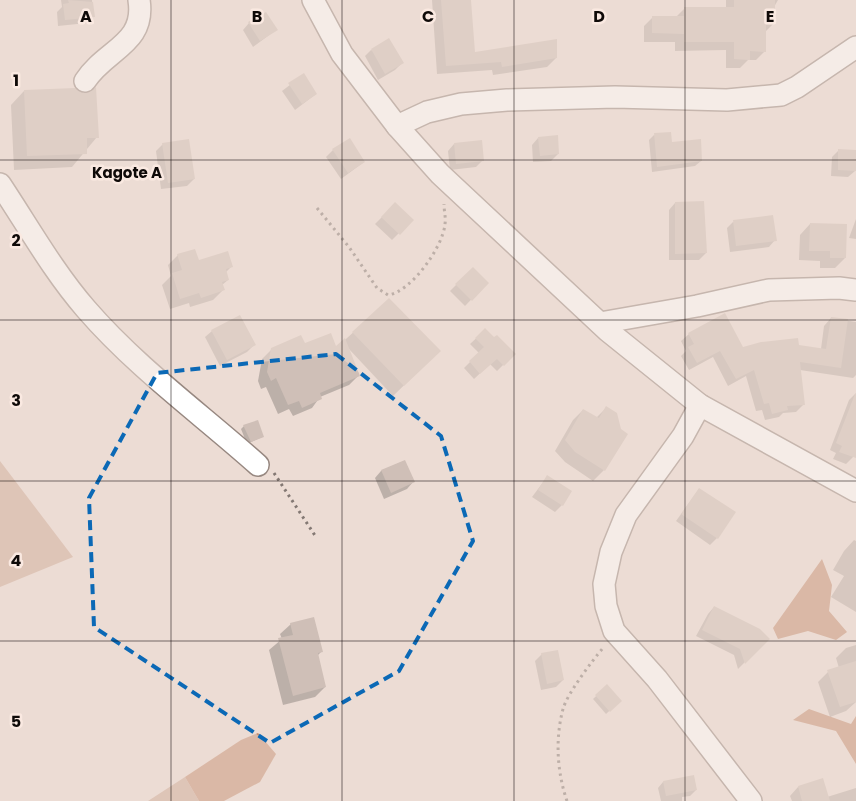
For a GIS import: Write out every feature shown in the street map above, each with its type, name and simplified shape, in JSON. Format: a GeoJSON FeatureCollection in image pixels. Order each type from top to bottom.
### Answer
{"type":"FeatureCollection","features":[{"type":"Feature","properties":{"kind":"street"},"geometry":{"type":"LineString","coordinates":[[85,80],[90,72],[128,40],[138,27],[141,14],[139,0]]}},
{"type":"Feature","properties":{"kind":"street"},"geometry":{"type":"LineString","coordinates":[[313,0],[342,54],[398,126],[440,174],[600,323],[700,405],[856,491]]}},
{"type":"Feature","properties":{"kind":"street"},"geometry":{"type":"LineString","coordinates":[[398,126],[435,110],[461,104],[507,100],[615,97],[727,100],[781,95],[797,87],[856,47]]}},
{"type":"Feature","properties":{"kind":"street"},"geometry":{"type":"LineString","coordinates":[[0,184],[86,310],[120,345],[258,465]]}},
{"type":"Feature","properties":{"kind":"street"},"geometry":{"type":"LineString","coordinates":[[600,323],[698,306],[769,290],[801,288],[856,290]]}},
{"type":"Feature","properties":{"kind":"street"},"geometry":{"type":"LineString","coordinates":[[700,405],[683,436],[626,515],[611,552],[604,584],[606,606],[614,631],[657,679],[751,801]]}},
{"type":"Feature","properties":{"kind":"path"},"geometry":{"type":"LineString","coordinates":[[317,208],[349,247],[377,288],[388,296],[397,294],[415,278],[438,248],[445,225],[440,174]]}},
{"type":"Feature","properties":{"kind":"path"},"geometry":{"type":"LineString","coordinates":[[258,465],[274,473],[316,537]]}},
{"type":"Feature","properties":{"kind":"path"},"geometry":{"type":"LineString","coordinates":[[567,801],[557,749],[563,708],[592,660],[606,645],[614,631]]}},
{"type":"Feature","properties":{"kind":"highlighted area"},"geometry":{"type":"Polygon","coordinates":[[[336,354],[441,436],[473,541],[399,671],[270,743],[94,627],[89,498],[157,373],[336,354]]]}},
{"type":"Feature","properties":{"kind":"shaded area"},"geometry":{"type":"Polygon","coordinates":[[[0,461],[73,557],[0,587],[0,461]]]}},
{"type":"Feature","properties":{"kind":"shaded area"},"geometry":{"type":"Polygon","coordinates":[[[822,559],[832,585],[829,611],[847,632],[836,640],[808,631],[778,639],[773,628],[822,559]]]}},
{"type":"Feature","properties":{"kind":"shaded area"},"geometry":{"type":"Polygon","coordinates":[[[809,709],[851,724],[856,716],[856,764],[836,731],[793,720],[809,709]]]}},
{"type":"Feature","properties":{"kind":"shaded area"},"geometry":{"type":"Polygon","coordinates":[[[258,733],[276,754],[260,782],[224,801],[199,801],[185,777],[241,740],[258,733]]]}},
{"type":"Feature","properties":{"kind":"shaded area"},"geometry":{"type":"Polygon","coordinates":[[[185,777],[199,801],[148,801],[185,777]]]}},
{"type":"Feature","properties":{"kind":"building"},"geometry":{"type":"Polygon","coordinates":[[[68,0],[93,2],[95,17],[65,20],[63,4],[69,3],[68,0]]]}},
{"type":"Feature","properties":{"kind":"building"},"geometry":{"type":"Polygon","coordinates":[[[441,0],[471,0],[475,52],[557,39],[557,58],[502,67],[501,62],[446,66],[441,0]]]}},
{"type":"Feature","properties":{"kind":"building"},"geometry":{"type":"Polygon","coordinates":[[[734,0],[775,0],[775,24],[766,24],[766,52],[750,51],[750,60],[734,59],[734,42],[684,42],[684,34],[652,33],[652,16],[684,16],[684,7],[734,7],[734,0]]]}},
{"type":"Feature","properties":{"kind":"building"},"geometry":{"type":"Polygon","coordinates":[[[266,12],[278,30],[260,41],[248,22],[266,12]]]}},
{"type":"Feature","properties":{"kind":"building"},"geometry":{"type":"Polygon","coordinates":[[[389,38],[404,63],[385,74],[371,49],[389,38]]]}},
{"type":"Feature","properties":{"kind":"building"},"geometry":{"type":"Polygon","coordinates":[[[304,73],[317,94],[302,104],[288,83],[304,73]]]}},
{"type":"Feature","properties":{"kind":"building"},"geometry":{"type":"Polygon","coordinates":[[[96,87],[99,138],[87,138],[87,154],[27,156],[24,90],[75,88],[84,93],[90,92],[96,87]]]}},
{"type":"Feature","properties":{"kind":"building"},"geometry":{"type":"Polygon","coordinates":[[[671,132],[672,142],[701,139],[702,161],[657,167],[654,133],[671,132]]]}},
{"type":"Feature","properties":{"kind":"building"},"geometry":{"type":"Polygon","coordinates":[[[558,135],[559,154],[540,156],[538,137],[558,135]]]}},
{"type":"Feature","properties":{"kind":"building"},"geometry":{"type":"Polygon","coordinates":[[[350,138],[365,162],[348,173],[332,149],[350,138]]]}},
{"type":"Feature","properties":{"kind":"building"},"geometry":{"type":"Polygon","coordinates":[[[189,139],[195,179],[168,183],[162,143],[189,139]]]}},
{"type":"Feature","properties":{"kind":"building"},"geometry":{"type":"Polygon","coordinates":[[[482,140],[484,161],[456,164],[454,143],[482,140]]]}},
{"type":"Feature","properties":{"kind":"building"},"geometry":{"type":"Polygon","coordinates":[[[838,149],[856,150],[856,171],[838,170],[838,149]]]}},
{"type":"Feature","properties":{"kind":"building"},"geometry":{"type":"Polygon","coordinates":[[[704,201],[707,253],[675,254],[675,202],[704,201]]]}},
{"type":"Feature","properties":{"kind":"building"},"geometry":{"type":"Polygon","coordinates":[[[395,202],[414,220],[400,235],[381,217],[395,202]]]}},
{"type":"Feature","properties":{"kind":"building"},"geometry":{"type":"Polygon","coordinates":[[[773,215],[777,241],[736,246],[733,220],[773,215]]]}},
{"type":"Feature","properties":{"kind":"building"},"geometry":{"type":"Polygon","coordinates":[[[810,223],[847,224],[846,258],[830,258],[830,251],[809,251],[810,223]]]}},
{"type":"Feature","properties":{"kind":"building"},"geometry":{"type":"Polygon","coordinates":[[[195,249],[199,260],[228,251],[233,267],[226,269],[229,280],[222,282],[225,290],[201,298],[199,293],[180,299],[172,273],[182,270],[177,254],[195,249]]]}},
{"type":"Feature","properties":{"kind":"building"},"geometry":{"type":"Polygon","coordinates":[[[473,267],[489,283],[472,301],[455,284],[473,267]]]}},
{"type":"Feature","properties":{"kind":"building"},"geometry":{"type":"Polygon","coordinates":[[[389,298],[441,351],[404,386],[352,332],[389,298]]]}},
{"type":"Feature","properties":{"kind":"building"},"geometry":{"type":"Polygon","coordinates":[[[725,313],[743,347],[761,342],[798,338],[799,345],[826,349],[831,317],[848,319],[841,368],[800,362],[805,405],[787,406],[788,410],[772,414],[769,403],[764,404],[754,370],[736,379],[720,351],[697,363],[688,347],[694,344],[688,333],[725,313]]]}},
{"type":"Feature","properties":{"kind":"building"},"geometry":{"type":"Polygon","coordinates":[[[240,315],[256,345],[227,360],[211,330],[240,315]]]}},
{"type":"Feature","properties":{"kind":"building"},"geometry":{"type":"Polygon","coordinates":[[[485,328],[494,337],[497,335],[516,354],[504,366],[497,359],[480,374],[469,361],[484,347],[475,338],[485,328]]]}},
{"type":"Feature","properties":{"kind":"building"},"geometry":{"type":"Polygon","coordinates":[[[331,333],[336,346],[345,338],[360,376],[320,393],[322,399],[302,408],[299,401],[288,405],[276,378],[271,381],[267,372],[271,348],[301,335],[305,343],[331,333]]]}},
{"type":"Feature","properties":{"kind":"building"},"geometry":{"type":"Polygon","coordinates":[[[855,394],[856,458],[839,452],[842,446],[836,443],[855,394]]]}},
{"type":"Feature","properties":{"kind":"building"},"geometry":{"type":"Polygon","coordinates":[[[606,406],[617,413],[621,429],[628,434],[605,471],[575,452],[565,440],[583,409],[599,418],[606,406]]]}},
{"type":"Feature","properties":{"kind":"building"},"geometry":{"type":"Polygon","coordinates":[[[258,420],[264,437],[251,442],[243,425],[258,420]]]}},
{"type":"Feature","properties":{"kind":"building"},"geometry":{"type":"Polygon","coordinates":[[[405,460],[415,482],[391,493],[381,470],[405,460]]]}},
{"type":"Feature","properties":{"kind":"building"},"geometry":{"type":"Polygon","coordinates":[[[547,475],[572,491],[563,506],[538,490],[547,475]]]}},
{"type":"Feature","properties":{"kind":"building"},"geometry":{"type":"Polygon","coordinates":[[[699,488],[736,512],[718,539],[681,514],[699,488]]]}},
{"type":"Feature","properties":{"kind":"building"},"geometry":{"type":"Polygon","coordinates":[[[714,606],[760,629],[770,639],[745,664],[740,649],[702,630],[714,606]]]}},
{"type":"Feature","properties":{"kind":"building"},"geometry":{"type":"Polygon","coordinates":[[[314,617],[323,652],[318,653],[326,687],[293,696],[278,638],[293,635],[290,623],[314,617]]]}},
{"type":"Feature","properties":{"kind":"building"},"geometry":{"type":"Polygon","coordinates":[[[558,650],[564,680],[547,684],[541,653],[558,650]]]}},
{"type":"Feature","properties":{"kind":"building"},"geometry":{"type":"Polygon","coordinates":[[[856,661],[856,702],[840,707],[827,670],[856,661]]]}},
{"type":"Feature","properties":{"kind":"building"},"geometry":{"type":"Polygon","coordinates":[[[607,684],[622,701],[610,712],[595,695],[607,684]]]}},
{"type":"Feature","properties":{"kind":"building"},"geometry":{"type":"Polygon","coordinates":[[[694,775],[697,790],[666,796],[663,781],[694,775]]]}},
{"type":"Feature","properties":{"kind":"building"},"geometry":{"type":"Polygon","coordinates":[[[823,778],[830,801],[802,801],[798,786],[823,778]]]}},
{"type":"Feature","properties":{"kind":"district","name":"Kagote A"},"geometry":{"type":"Point","coordinates":[127,172]}}]}
